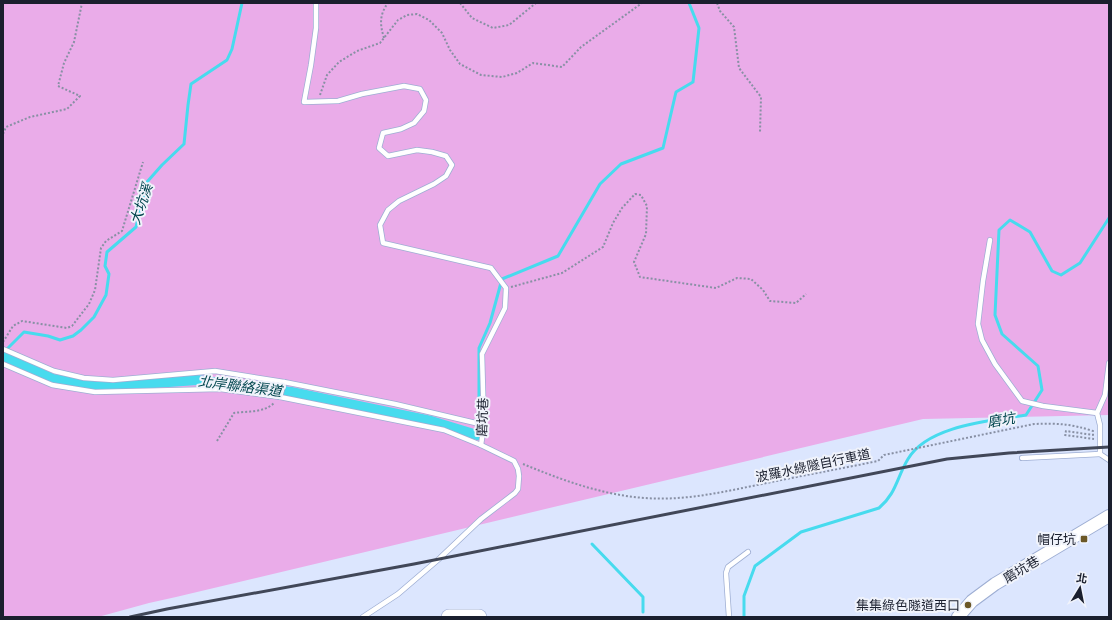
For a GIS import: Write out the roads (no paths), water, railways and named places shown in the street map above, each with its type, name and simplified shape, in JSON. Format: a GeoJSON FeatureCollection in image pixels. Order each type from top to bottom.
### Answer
{"type":"FeatureCollection","features":[{"type":"Feature","properties":{"kind":"main road"},"geometry":{"type":"LineString","coordinates":[[449,617],[479,617]]}},
{"type":"Feature","properties":{"kind":"street","name":"磨坑巷"},"geometry":{"type":"LineString","coordinates":[[958,617],[972,601],[995,584],[1109,516]]}},
{"type":"Feature","properties":{"kind":"lane","name":"磨坑巷"},"geometry":{"type":"LineString","coordinates":[[316,3],[316,28],[304,102],[338,101],[362,94],[404,86],[420,89],[426,100],[424,112],[414,123],[401,129],[383,133],[379,148],[388,156],[417,150],[432,152],[446,156],[452,165],[446,176],[434,184],[399,200],[388,210],[380,225],[383,243],[491,268],[506,288],[505,308],[482,354],[484,425],[481,445],[514,461],[518,469],[518,489],[515,493],[481,519],[440,558],[398,594],[363,617]]}},
{"type":"Feature","properties":{"kind":"lane"},"geometry":{"type":"LineString","coordinates":[[990,240],[978,324],[982,340],[995,364],[1022,401],[1043,406],[1097,413]]}},
{"type":"Feature","properties":{"kind":"lane"},"geometry":{"type":"LineString","coordinates":[[3,349],[54,371],[84,378],[113,380],[216,371],[284,382],[395,404],[484,425]]}},
{"type":"Feature","properties":{"kind":"lane"},"geometry":{"type":"LineString","coordinates":[[1100,454],[1100,424],[1097,413],[1105,395],[1109,363]]}},
{"type":"Feature","properties":{"kind":"lane"},"geometry":{"type":"LineString","coordinates":[[3,364],[52,385],[95,392],[115,393],[220,389],[280,397],[444,430],[481,445]]}},
{"type":"Feature","properties":{"kind":"lane"},"geometry":{"type":"LineString","coordinates":[[280,397],[284,382]]}},
{"type":"Feature","properties":{"kind":"lane"},"geometry":{"type":"LineString","coordinates":[[1022,458],[1100,454],[1109,460]]}},
{"type":"Feature","properties":{"kind":"lane"},"geometry":{"type":"LineString","coordinates":[[729,617],[726,573],[728,567],[748,552]]}},
{"type":"Feature","properties":{"kind":"waterway","name":"大坑溪"},"geometry":{"type":"LineString","coordinates":[[3,353],[24,332],[48,336],[60,340],[73,336],[94,317],[106,295],[109,274],[105,266],[107,252],[136,227],[147,182],[184,144],[191,84],[227,60],[232,49],[242,3]]}},
{"type":"Feature","properties":{"kind":"waterway"},"geometry":{"type":"LineString","coordinates":[[479,407],[479,348],[490,323],[502,279],[558,256],[600,184],[621,164],[663,148],[676,92],[693,82],[699,28],[689,3]]}},
{"type":"Feature","properties":{"kind":"waterway","name":"磨坑"},"geometry":{"type":"LineString","coordinates":[[744,617],[744,596],[755,566],[801,532],[879,508],[885,503],[893,491],[904,466],[917,448],[930,439],[961,426],[1026,415],[1042,390],[1038,366],[1002,334],[995,315],[999,230],[1010,220],[1030,232],[1052,271],[1061,275],[1080,263],[1109,218]]}},
{"type":"Feature","properties":{"kind":"waterway","name":"北岸聯絡渠道"},"geometry":{"type":"LineString","coordinates":[[3,356],[53,379],[98,387],[197,380],[291,392],[431,421],[477,435]]}},
{"type":"Feature","properties":{"kind":"waterway"},"geometry":{"type":"LineString","coordinates":[[592,544],[643,597],[643,612]]}},
{"type":"Feature","properties":{"kind":"railway"},"geometry":{"type":"LineString","coordinates":[[130,617],[414,564],[947,459],[1009,453],[1109,447]]}},
{"type":"Feature","properties":{"kind":"place","name":"帽仔坑"},"geometry":{"type":"Point","coordinates":[1084,539]}},
{"type":"Feature","properties":{"kind":"place","name":"集集綠色隧道西口"},"geometry":{"type":"Point","coordinates":[968,605]}}]}
